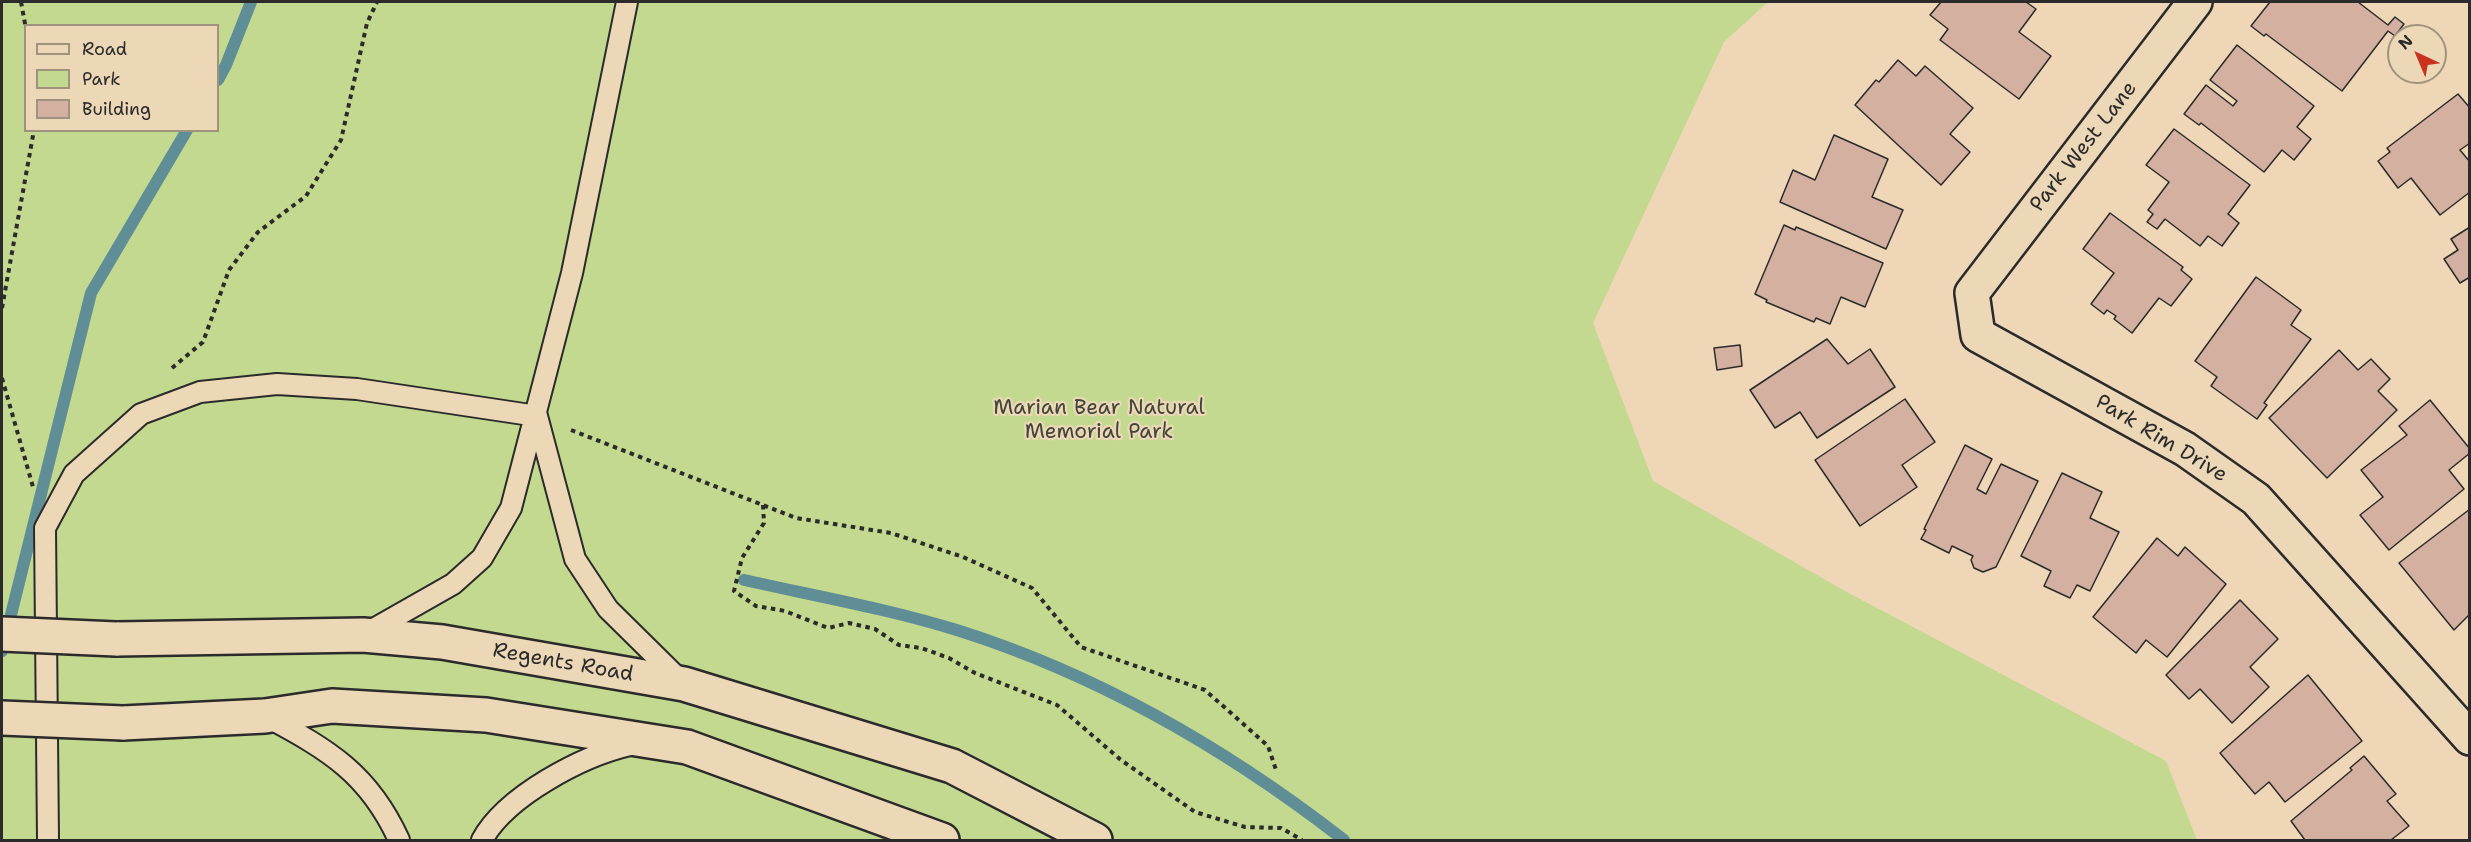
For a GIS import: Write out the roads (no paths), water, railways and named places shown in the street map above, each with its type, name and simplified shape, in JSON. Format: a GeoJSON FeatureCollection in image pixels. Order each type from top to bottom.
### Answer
{"type":"FeatureCollection","features":[{"type":"Feature","properties":{"kind":"main road","name":"Park West Lane"},"geometry":{"type":"LineString","coordinates":[[1972,293],[2195,2]]}},
{"type":"Feature","properties":{"kind":"main road","name":"Park Rim Drive"},"geometry":{"type":"LineString","coordinates":[[1972,293],[1978,335],[2185,449],[2256,499],[2469,738]]}},
{"type":"Feature","properties":{"kind":"main road","name":"Regents Road"},"geometry":{"type":"LineString","coordinates":[[2,634],[116,639],[363,635],[442,642],[684,684],[952,766],[1095,840]]}},
{"type":"Feature","properties":{"kind":"main road"},"geometry":{"type":"LineString","coordinates":[[2,718],[123,723],[264,716],[332,706],[486,715],[687,747],[942,840]]}},
{"type":"Feature","properties":{"kind":"lane"},"geometry":{"type":"LineString","coordinates":[[363,635],[453,584],[482,558],[511,508],[537,416],[572,273],[627,2]]}},
{"type":"Feature","properties":{"kind":"lane"},"geometry":{"type":"LineString","coordinates":[[48,840],[45,528],[74,474],[141,414],[200,392],[277,384],[357,388],[537,416]]}},
{"type":"Feature","properties":{"kind":"lane"},"geometry":{"type":"LineString","coordinates":[[537,416],[575,559],[608,609],[684,684]]}},
{"type":"Feature","properties":{"kind":"lane"},"geometry":{"type":"LineString","coordinates":[[264,716],[311,741],[344,763],[375,796],[399,840]]}},
{"type":"Feature","properties":{"kind":"lane"},"geometry":{"type":"LineString","coordinates":[[482,840],[488,830],[531,790],[604,751],[649,740]]}},
{"type":"Feature","properties":{"kind":"waterway"},"geometry":{"type":"LineString","coordinates":[[219,78],[251,2]]}},
{"type":"Feature","properties":{"kind":"waterway"},"geometry":{"type":"LineString","coordinates":[[2,651],[91,293],[186,132]]}},
{"type":"Feature","properties":{"kind":"waterway"},"geometry":{"type":"LineString","coordinates":[[744,580],[933,623],[1012,649],[1063,670],[1161,718],[1208,746],[1254,775],[1344,840]]}},
{"type":"Feature","properties":{"kind":"park label","name":"Marian Bear Natural Memorial Park"},"geometry":{"type":"Point","coordinates":[1099,421]}}]}
